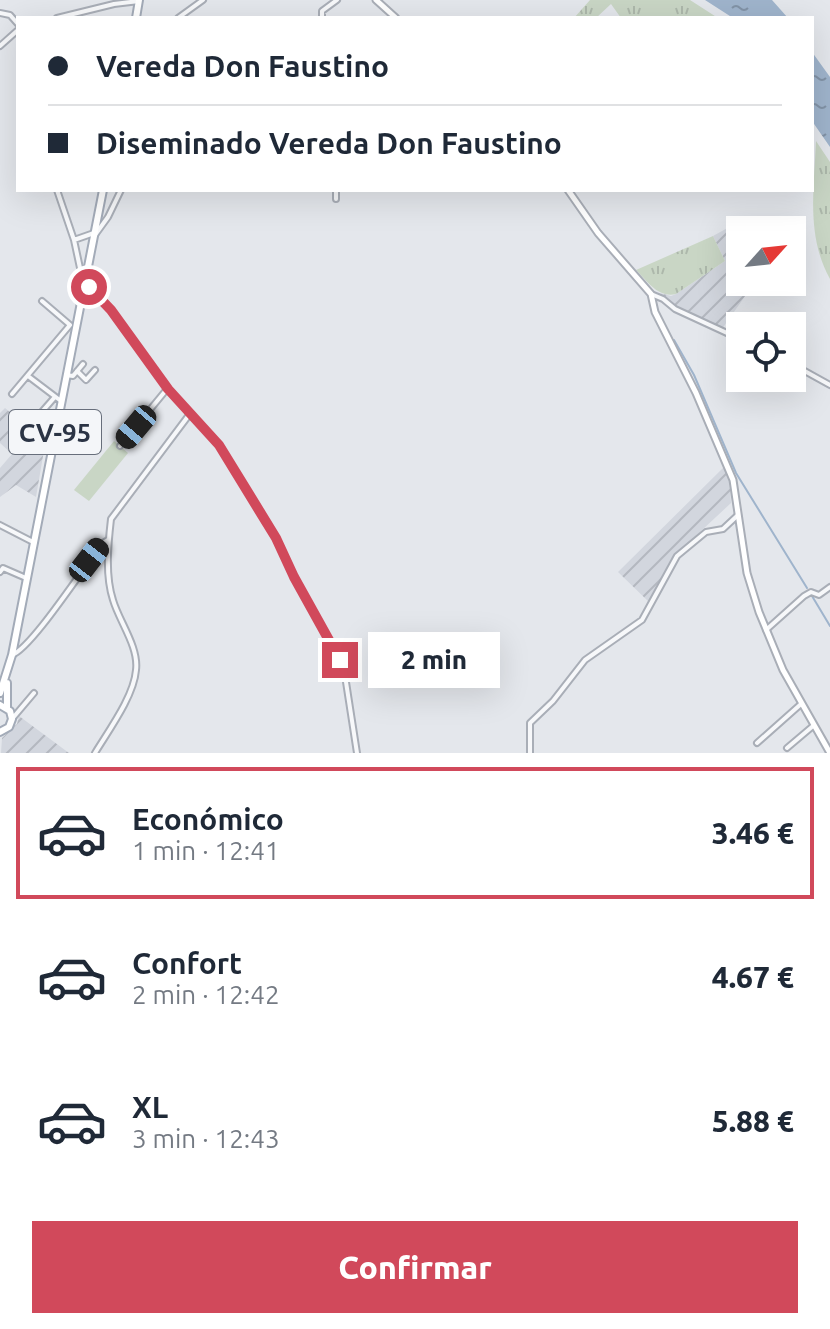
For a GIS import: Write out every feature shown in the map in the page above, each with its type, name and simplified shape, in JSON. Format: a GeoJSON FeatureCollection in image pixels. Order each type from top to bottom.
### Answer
{"type":"FeatureCollection","features":[{"type":"Feature","properties":{"kind":"main road","name":"CV-95"},"geometry":{"type":"LineString","coordinates":[[0,693],[12,655],[57,400],[66,375],[72,327],[103,192]]}},
{"type":"Feature","properties":{"kind":"main road","name":"CV-95"},"geometry":{"type":"LineString","coordinates":[[7,675],[4,706],[12,719]]}},
{"type":"Feature","properties":{"kind":"main road"},"geometry":{"type":"LineString","coordinates":[[1,733],[9,727],[12,719]]}},
{"type":"Feature","properties":{"kind":"street"},"geometry":{"type":"LineString","coordinates":[[65,16],[139,0]]}},
{"type":"Feature","properties":{"kind":"street"},"geometry":{"type":"LineString","coordinates":[[181,16],[203,0]]}},
{"type":"Feature","properties":{"kind":"street"},"geometry":{"type":"LineString","coordinates":[[322,16],[322,11],[337,0]]}},
{"type":"Feature","properties":{"kind":"street"},"geometry":{"type":"LineString","coordinates":[[376,0],[394,16]]}},
{"type":"Feature","properties":{"kind":"street"},"geometry":{"type":"LineString","coordinates":[[0,13],[10,15],[16,24]]}},
{"type":"Feature","properties":{"kind":"street"},"geometry":{"type":"LineString","coordinates":[[0,46],[16,29]]}},
{"type":"Feature","properties":{"kind":"street"},"geometry":{"type":"LineString","coordinates":[[58,192],[84,281],[98,293],[189,415],[219,445],[252,496],[340,660],[357,753]]}},
{"type":"Feature","properties":{"kind":"street"},"geometry":{"type":"LineString","coordinates":[[74,240],[94,235],[108,217],[120,192]]}},
{"type":"Feature","properties":{"kind":"street"},"geometry":{"type":"LineString","coordinates":[[336,192],[336,199]]}},
{"type":"Feature","properties":{"kind":"street"},"geometry":{"type":"LineString","coordinates":[[569,192],[598,233],[651,294],[726,333]]}},
{"type":"Feature","properties":{"kind":"street"},"geometry":{"type":"LineString","coordinates":[[651,294],[655,312],[691,382],[733,480],[747,573],[766,630],[783,670],[830,753]]}},
{"type":"Feature","properties":{"kind":"street"},"geometry":{"type":"LineString","coordinates":[[12,394],[72,327],[42,301]]}},
{"type":"Feature","properties":{"kind":"street"},"geometry":{"type":"LineString","coordinates":[[66,375],[73,376],[83,364]]}},
{"type":"Feature","properties":{"kind":"street"},"geometry":{"type":"LineString","coordinates":[[77,371],[86,380],[95,370]]}},
{"type":"Feature","properties":{"kind":"street"},"geometry":{"type":"LineString","coordinates":[[806,372],[830,385]]}},
{"type":"Feature","properties":{"kind":"street"},"geometry":{"type":"LineString","coordinates":[[28,376],[57,400],[40,414]]}},
{"type":"Feature","properties":{"kind":"street"},"geometry":{"type":"LineString","coordinates":[[120,446],[168,389]]}},
{"type":"Feature","properties":{"kind":"street"},"geometry":{"type":"LineString","coordinates":[[95,753],[133,684],[137,667],[133,647],[111,595],[108,540],[111,519],[189,415]]}},
{"type":"Feature","properties":{"kind":"street"},"geometry":{"type":"LineString","coordinates":[[530,753],[530,723],[553,701],[585,660],[642,620],[677,556],[706,532],[723,529],[738,515]]}},
{"type":"Feature","properties":{"kind":"street"},"geometry":{"type":"LineString","coordinates":[[0,525],[33,542]]}},
{"type":"Feature","properties":{"kind":"street"},"geometry":{"type":"LineString","coordinates":[[12,655],[27,644],[76,577],[108,540]]}},
{"type":"Feature","properties":{"kind":"street"},"geometry":{"type":"LineString","coordinates":[[0,572],[3,568],[26,578]]}},
{"type":"Feature","properties":{"kind":"street"},"geometry":{"type":"LineString","coordinates":[[766,630],[804,596],[811,592],[819,595],[830,587]]}},
{"type":"Feature","properties":{"kind":"street"},"geometry":{"type":"LineString","coordinates":[[12,719],[34,693]]}},
{"type":"Feature","properties":{"kind":"street"},"geometry":{"type":"LineString","coordinates":[[757,743],[801,704]]}},
{"type":"Feature","properties":{"kind":"street"},"geometry":{"type":"LineString","coordinates":[[787,748],[813,726]]}},
{"type":"Feature","properties":{"kind":"shaded area"},"geometry":{"type":"Polygon","coordinates":[[[726,229],[726,296],[745,296],[734,312],[726,312],[726,323],[722,329],[674,305],[660,293],[676,294],[725,261],[713,236],[726,229]]]}},
{"type":"Feature","properties":{"kind":"shaded area"},"geometry":{"type":"Polygon","coordinates":[[[5,408],[30,429],[34,424],[48,427],[36,497],[16,485],[0,497],[0,468],[12,454],[0,443],[0,413],[5,408]]]}},
{"type":"Feature","properties":{"kind":"shaded area"},"geometry":{"type":"Polygon","coordinates":[[[724,467],[729,476],[731,503],[671,559],[650,603],[618,572],[724,467]]]}},
{"type":"Feature","properties":{"kind":"shaded area"},"geometry":{"type":"Polygon","coordinates":[[[19,716],[69,753],[1,753],[2,738],[17,724],[19,716]]]}},
{"type":"Feature","properties":{"kind":"green space"},"geometry":{"type":"Polygon","coordinates":[[[590,0],[690,0],[715,16],[620,16],[611,4],[598,16],[576,16],[590,0]]]}},
{"type":"Feature","properties":{"kind":"green space"},"geometry":{"type":"Polygon","coordinates":[[[816,141],[830,162],[830,279],[822,263],[814,229],[816,141]]]}},
{"type":"Feature","properties":{"kind":"green space"},"geometry":{"type":"Polygon","coordinates":[[[713,236],[725,261],[676,294],[659,291],[636,270],[713,236]]]}},
{"type":"Feature","properties":{"kind":"green space"},"geometry":{"type":"Polygon","coordinates":[[[114,441],[128,453],[89,501],[74,490],[114,441]]]}},
{"type":"Feature","properties":{"kind":"water"},"geometry":{"type":"Polygon","coordinates":[[[705,0],[772,0],[786,16],[730,16],[705,0]]]}},
{"type":"Feature","properties":{"kind":"water"},"geometry":{"type":"Polygon","coordinates":[[[814,55],[830,77],[830,147],[814,124],[814,55]]]}},
{"type":"Feature","properties":{"kind":"waterway"},"geometry":{"type":"LineString","coordinates":[[674,340],[694,375],[736,473],[807,588]]}},
{"type":"Feature","properties":{"kind":"waterway"},"geometry":{"type":"LineString","coordinates":[[812,596],[830,626]]}},
{"type":"Feature","properties":{"kind":"route"},"geometry":{"type":"LineString","coordinates":[[89,287],[98,293],[189,415],[219,445],[276,538],[340,660]]}}]}
